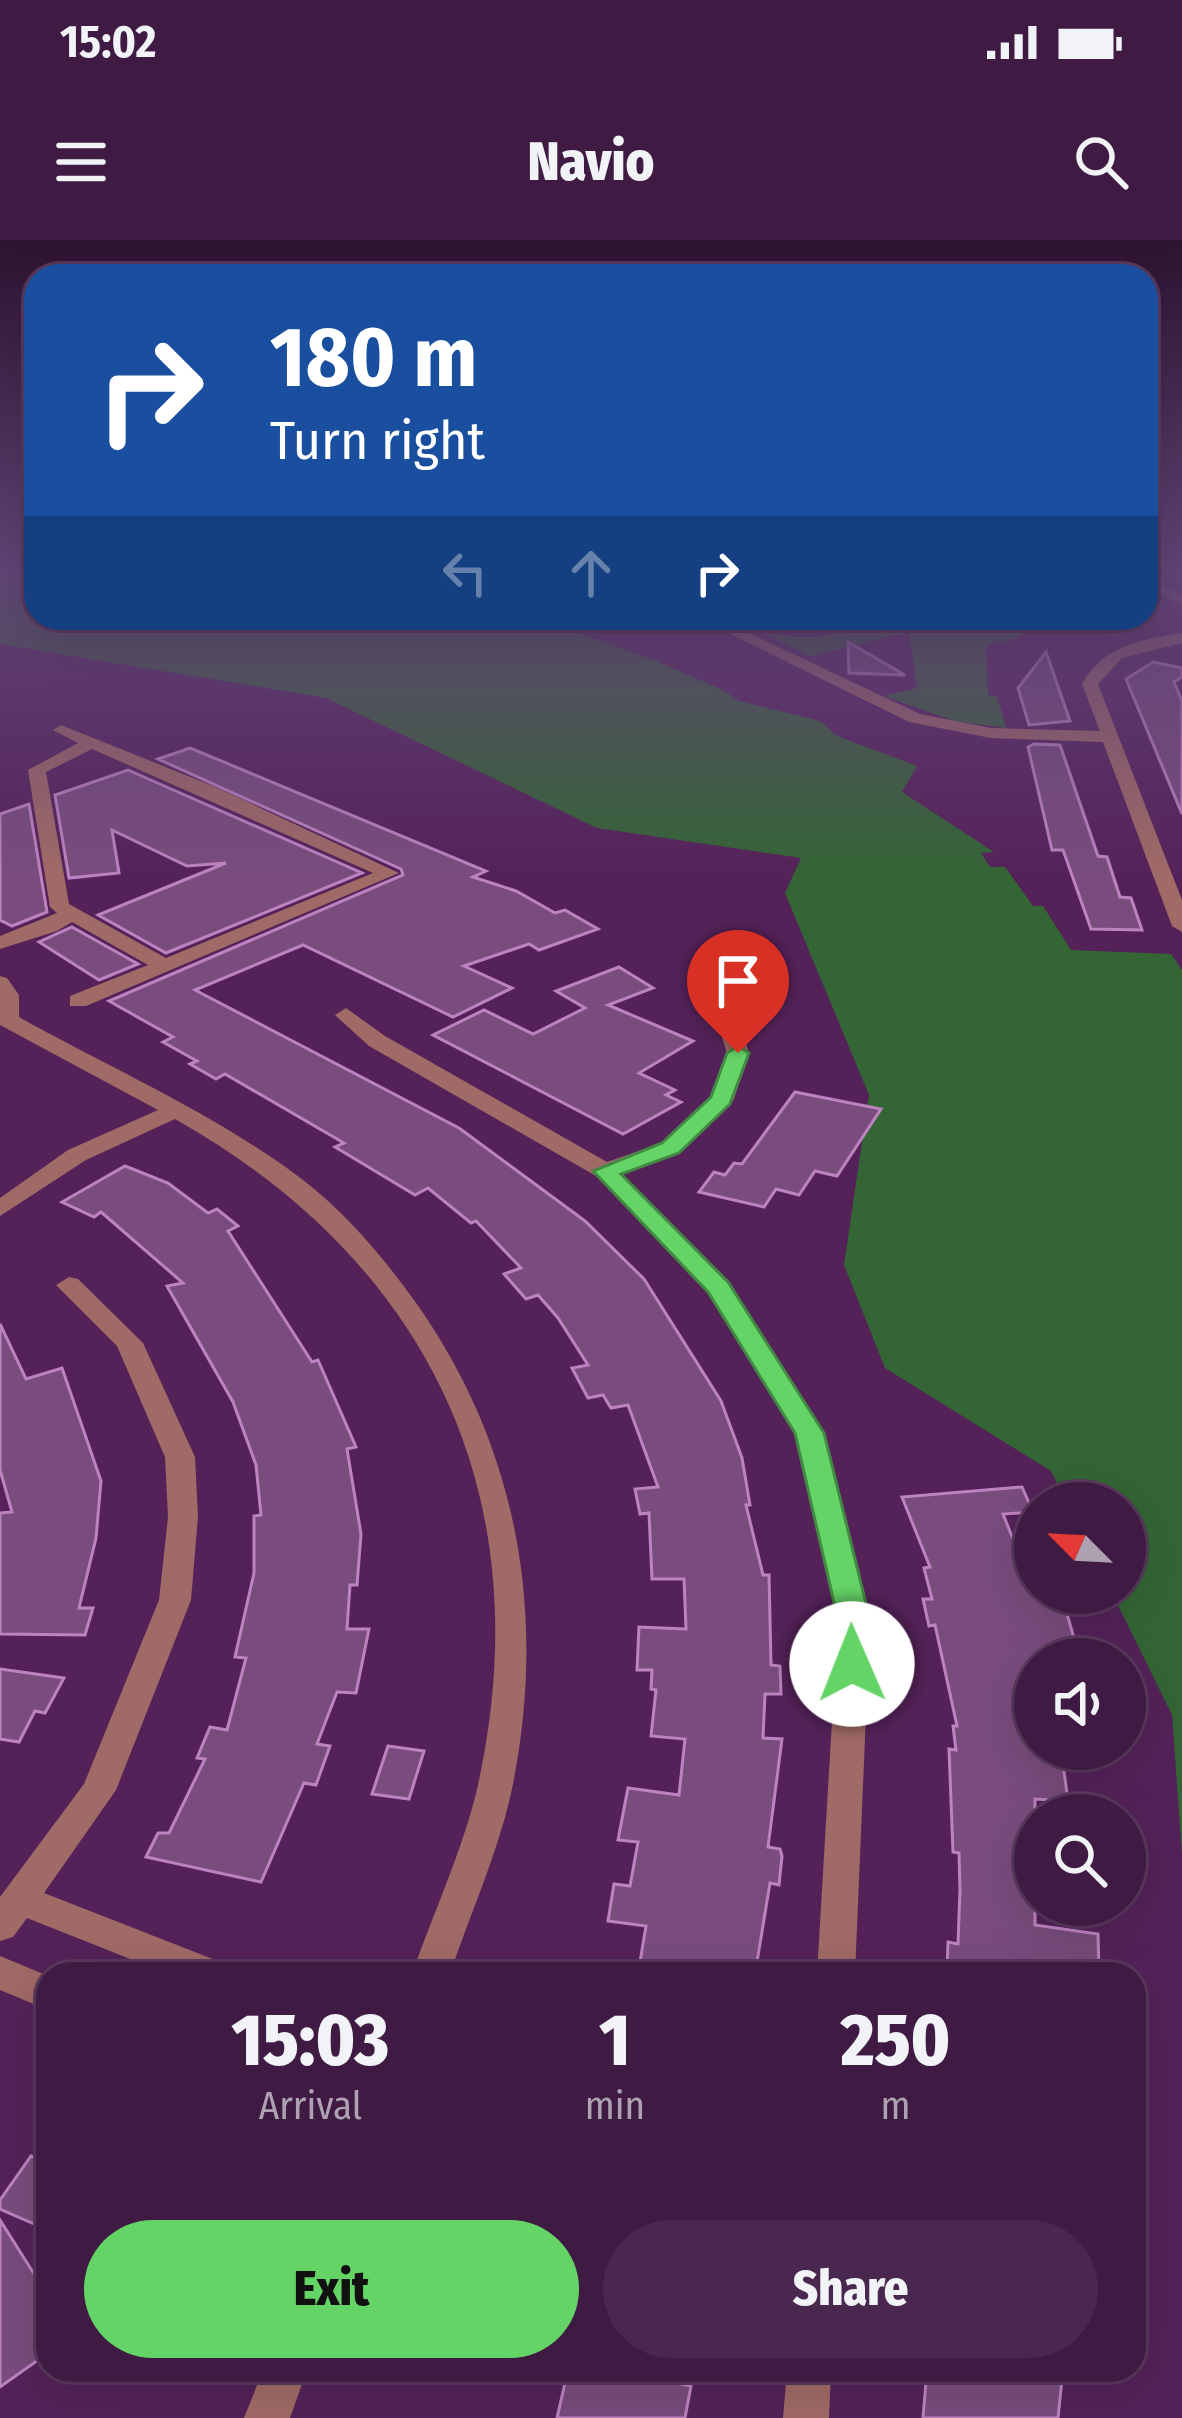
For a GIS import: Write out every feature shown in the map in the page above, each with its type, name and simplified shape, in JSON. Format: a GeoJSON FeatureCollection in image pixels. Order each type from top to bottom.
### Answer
{"type":"FeatureCollection","features":[{"type":"Feature","properties":{"kind":"street"},"geometry":{"type":"LineString","coordinates":[[830,675],[915,718],[991,733],[1113,737]]}},
{"type":"Feature","properties":{"kind":"street"},"geometry":{"type":"LineString","coordinates":[[1094,675],[1090,684],[1182,926]]}},
{"type":"Feature","properties":{"kind":"street"},"geometry":{"type":"LineString","coordinates":[[62,730],[389,873],[78,1001]]}},
{"type":"Feature","properties":{"kind":"street"},"geometry":{"type":"LineString","coordinates":[[91,743],[37,770],[60,907],[162,964]]}},
{"type":"Feature","properties":{"kind":"street"},"geometry":{"type":"LineString","coordinates":[[0,928],[68,915]]}},
{"type":"Feature","properties":{"kind":"street"},"geometry":{"type":"LineString","coordinates":[[0,943],[50,927],[68,915]]}},
{"type":"Feature","properties":{"kind":"street"},"geometry":{"type":"LineString","coordinates":[[605,1171],[670,1148],[722,1100],[738,1053],[722,1003],[701,968]]}},
{"type":"Feature","properties":{"kind":"street"},"geometry":{"type":"LineString","coordinates":[[0,982],[8,995],[4,1019],[292,1184],[372,1262],[421,1324],[458,1386],[491,1468],[511,1579],[509,1694],[494,1788],[435,1962]]}},
{"type":"Feature","properties":{"kind":"street"},"geometry":{"type":"LineString","coordinates":[[346,1016],[377,1041],[605,1171],[719,1288],[810,1433],[854,1620],[837,1962]]}},
{"type":"Feature","properties":{"kind":"street"},"geometry":{"type":"LineString","coordinates":[[0,1209],[77,1155],[172,1112]]}},
{"type":"Feature","properties":{"kind":"street"},"geometry":{"type":"LineString","coordinates":[[69,1285],[129,1343],[180,1457],[183,1517],[175,1600],[99,1790],[9,1912],[144,1961]]}},
{"type":"Feature","properties":{"kind":"street"},"geometry":{"type":"LineString","coordinates":[[0,1972],[36,1988]]}},
{"type":"Feature","properties":{"kind":"street"},"geometry":{"type":"LineString","coordinates":[[267,2418],[280,2382]]}},
{"type":"Feature","properties":{"kind":"street"},"geometry":{"type":"LineString","coordinates":[[806,2418],[808,2382]]}},
{"type":"Feature","properties":{"kind":"green space"},"geometry":{"type":"Polygon","coordinates":[[[185,675],[688,675],[739,701],[820,721],[837,736],[917,766],[902,792],[994,852],[981,853],[990,867],[1005,867],[1033,906],[1043,906],[1071,950],[1171,954],[1182,970],[1182,1854],[1172,1715],[1146,1662],[1146,1638],[1134,1638],[1122,1614],[1146,1614],[1146,1482],[1056,1482],[1051,1471],[885,1368],[844,1265],[869,1095],[785,893],[801,858],[597,828],[326,698],[185,675]]]}},
{"type":"Feature","properties":{"kind":"green space"},"geometry":{"type":"Polygon","coordinates":[[[915,675],[987,675],[988,695],[997,696],[1006,728],[954,721],[884,696],[917,688],[915,675]]]}},
{"type":"Feature","properties":{"kind":"building"},"geometry":{"type":"Polygon","coordinates":[[[1028,675],[1054,675],[1070,721],[1029,725],[1018,688],[1028,675]]]}},
{"type":"Feature","properties":{"kind":"building"},"geometry":{"type":"Polygon","coordinates":[[[1133,675],[1182,675],[1174,682],[1182,701],[1182,814],[1126,679],[1133,675]]]}},
{"type":"Feature","properties":{"kind":"building"},"geometry":{"type":"Polygon","coordinates":[[[1060,745],[1098,856],[1107,857],[1120,897],[1131,898],[1142,930],[1091,929],[1063,850],[1052,850],[1028,747],[1060,745]]]}},
{"type":"Feature","properties":{"kind":"building"},"geometry":{"type":"Polygon","coordinates":[[[190,748],[486,871],[473,877],[516,891],[555,913],[565,910],[598,929],[539,950],[529,944],[464,966],[512,988],[453,1017],[303,945],[195,990],[459,1128],[585,1221],[644,1279],[721,1401],[742,1458],[750,1505],[746,1505],[763,1575],[769,1575],[771,1665],[780,1666],[781,1694],[765,1694],[763,1738],[782,1739],[768,1847],[780,1849],[782,1856],[779,1885],[770,1883],[757,1962],[640,1962],[646,1926],[608,1921],[614,1884],[630,1886],[638,1842],[618,1840],[628,1788],[679,1795],[685,1739],[651,1736],[656,1690],[651,1689],[652,1670],[637,1670],[639,1627],[686,1629],[684,1579],[652,1579],[649,1513],[640,1514],[635,1489],[658,1487],[628,1405],[611,1408],[603,1395],[588,1398],[572,1368],[588,1365],[538,1295],[526,1299],[504,1274],[521,1268],[476,1221],[471,1223],[428,1188],[415,1195],[335,1147],[344,1143],[225,1074],[216,1079],[190,1064],[197,1061],[163,1042],[173,1037],[109,1001],[403,875],[401,869],[158,759],[190,748]]]}},
{"type":"Feature","properties":{"kind":"building"},"geometry":{"type":"Polygon","coordinates":[[[128,770],[362,873],[166,953],[98,915],[226,863],[187,866],[112,830],[119,873],[69,878],[55,795],[128,770]]]}},
{"type":"Feature","properties":{"kind":"building"},"geometry":{"type":"Polygon","coordinates":[[[29,804],[47,912],[12,926],[0,920],[0,814],[29,804]]]}},
{"type":"Feature","properties":{"kind":"building"},"geometry":{"type":"Polygon","coordinates":[[[72,927],[138,964],[99,980],[39,942],[72,927]]]}},
{"type":"Feature","properties":{"kind":"building"},"geometry":{"type":"Polygon","coordinates":[[[619,967],[653,988],[608,1005],[693,1041],[639,1073],[675,1090],[666,1095],[681,1102],[623,1134],[433,1035],[484,1010],[533,1034],[585,1008],[556,991],[619,967]]]}},
{"type":"Feature","properties":{"kind":"building"},"geometry":{"type":"Polygon","coordinates":[[[795,1092],[881,1109],[837,1176],[815,1171],[799,1195],[776,1189],[764,1207],[699,1192],[714,1172],[725,1175],[734,1163],[742,1164],[795,1092]]]}},
{"type":"Feature","properties":{"kind":"building"},"geometry":{"type":"Polygon","coordinates":[[[125,1166],[168,1183],[208,1213],[217,1209],[238,1226],[228,1231],[312,1362],[318,1360],[356,1447],[347,1449],[361,1534],[347,1629],[369,1629],[356,1693],[337,1692],[317,1744],[330,1746],[316,1785],[304,1783],[261,1882],[146,1857],[158,1833],[169,1833],[205,1759],[197,1758],[210,1727],[227,1730],[246,1658],[235,1657],[254,1573],[254,1516],[261,1515],[256,1465],[233,1402],[167,1286],[183,1283],[101,1212],[94,1217],[62,1202],[125,1166]]]}},
{"type":"Feature","properties":{"kind":"building"},"geometry":{"type":"Polygon","coordinates":[[[0,1324],[26,1379],[62,1368],[101,1481],[96,1538],[79,1608],[93,1608],[85,1635],[0,1634],[0,1513],[12,1512],[0,1470],[0,1324]]]}},
{"type":"Feature","properties":{"kind":"building"},"geometry":{"type":"Polygon","coordinates":[[[1014,1488],[1014,1513],[1003,1514],[1014,1542],[1014,1614],[1067,1614],[1074,1638],[1014,1638],[1014,1770],[1064,1770],[1067,1794],[1014,1794],[1014,1926],[1098,1934],[1099,1962],[947,1962],[948,1942],[958,1944],[959,1853],[953,1852],[949,1749],[956,1750],[953,1726],[957,1726],[935,1625],[929,1626],[923,1599],[932,1599],[924,1568],[930,1567],[902,1497],[1014,1488]]]}},
{"type":"Feature","properties":{"kind":"building"},"geometry":{"type":"Polygon","coordinates":[[[0,1669],[64,1678],[45,1713],[35,1711],[19,1742],[0,1739],[0,1669]]]}},
{"type":"Feature","properties":{"kind":"building"},"geometry":{"type":"Polygon","coordinates":[[[388,1746],[424,1751],[409,1799],[372,1794],[388,1746]]]}},
{"type":"Feature","properties":{"kind":"building"},"geometry":{"type":"Polygon","coordinates":[[[31,2156],[36,2158],[36,2225],[0,2209],[0,2200],[31,2156]]]}},
{"type":"Feature","properties":{"kind":"building"},"geometry":{"type":"Polygon","coordinates":[[[0,2220],[36,2277],[36,2362],[0,2387],[0,2220]]]}},
{"type":"Feature","properties":{"kind":"building"},"geometry":{"type":"Polygon","coordinates":[[[565,2382],[691,2386],[685,2418],[557,2418],[565,2382]]]}},
{"type":"Feature","properties":{"kind":"building"},"geometry":{"type":"Polygon","coordinates":[[[926,2382],[1062,2382],[1058,2418],[923,2418],[926,2382]]]}},
{"type":"Feature","properties":{"kind":"route"},"geometry":{"type":"LineString","coordinates":[[738,1053],[722,1100],[670,1148],[605,1171],[719,1288],[810,1433],[854,1620],[852,1664]]}}]}
